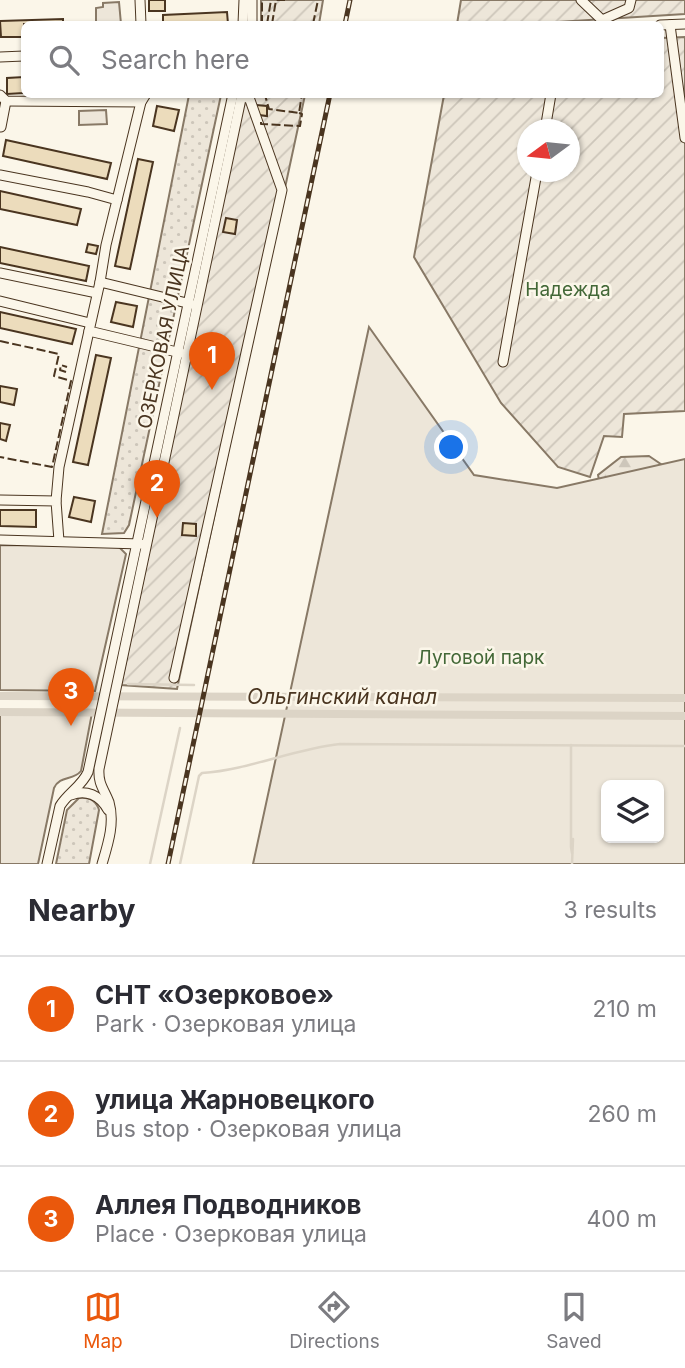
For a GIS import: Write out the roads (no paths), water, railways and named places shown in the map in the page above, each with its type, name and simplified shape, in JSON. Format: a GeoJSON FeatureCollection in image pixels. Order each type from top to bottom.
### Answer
{"type":"FeatureCollection","features":[{"type":"Feature","properties":{"kind":"street"},"geometry":{"type":"LineString","coordinates":[[140,0],[141,21]]}},
{"type":"Feature","properties":{"kind":"street"},"geometry":{"type":"LineString","coordinates":[[243,21],[244,0]]}},
{"type":"Feature","properties":{"kind":"street"},"geometry":{"type":"LineString","coordinates":[[252,0],[252,21]]}},
{"type":"Feature","properties":{"kind":"street"},"geometry":{"type":"LineString","coordinates":[[581,0],[601,21]]}},
{"type":"Feature","properties":{"kind":"street"},"geometry":{"type":"LineString","coordinates":[[604,21],[629,8],[631,0]]}},
{"type":"Feature","properties":{"kind":"street"},"geometry":{"type":"LineString","coordinates":[[685,24],[665,25],[685,138]]}},
{"type":"Feature","properties":{"kind":"street"},"geometry":{"type":"LineString","coordinates":[[0,57],[21,56]]}},
{"type":"Feature","properties":{"kind":"street"},"geometry":{"type":"LineString","coordinates":[[1,127],[3,98],[143,98],[106,245],[59,467],[56,501],[60,541]]}},
{"type":"Feature","properties":{"kind":"street","name":"ОЗЕРКОВАЯ УЛИЦА"},"geometry":{"type":"LineString","coordinates":[[47,864],[60,806],[64,798],[87,776],[103,724],[182,353],[232,98]]}},
{"type":"Feature","properties":{"kind":"street","name":"ОЗЕРКОВАЯ УЛИЦА"},"geometry":{"type":"LineString","coordinates":[[192,304],[241,98]]}},
{"type":"Feature","properties":{"kind":"street"},"geometry":{"type":"LineString","coordinates":[[174,678],[282,190],[247,98]]}},
{"type":"Feature","properties":{"kind":"street"},"geometry":{"type":"LineString","coordinates":[[547,119],[550,98]]}},
{"type":"Feature","properties":{"kind":"street"},"geometry":{"type":"LineString","coordinates":[[0,175],[117,200]]}},
{"type":"Feature","properties":{"kind":"street"},"geometry":{"type":"LineString","coordinates":[[503,362],[535,182]]}},
{"type":"Feature","properties":{"kind":"street"},"geometry":{"type":"LineString","coordinates":[[0,273],[97,293]]}},
{"type":"Feature","properties":{"kind":"street"},"geometry":{"type":"LineString","coordinates":[[100,282],[192,304]]}},
{"type":"Feature","properties":{"kind":"street"},"geometry":{"type":"LineString","coordinates":[[0,301],[182,353]]}},
{"type":"Feature","properties":{"kind":"street"},"geometry":{"type":"LineString","coordinates":[[0,500],[56,501]]}},
{"type":"Feature","properties":{"kind":"street"},"geometry":{"type":"LineString","coordinates":[[0,540],[142,545]]}},
{"type":"Feature","properties":{"kind":"street","name":"ОЗЕРКОВАЯ УЛИЦА"},"geometry":{"type":"LineString","coordinates":[[102,864],[111,831],[108,800],[101,789],[98,776],[103,724]]}},
{"type":"Feature","properties":{"kind":"street"},"geometry":{"type":"LineString","coordinates":[[64,798],[75,793],[92,794],[106,805],[111,814]]}},
{"type":"Feature","properties":{"kind":"waterway"},"geometry":{"type":"LineString","coordinates":[[128,684],[194,685]]}},
{"type":"Feature","properties":{"kind":"waterway","name":"Ольгинский канал"},"geometry":{"type":"LineString","coordinates":[[0,696],[685,698]]}},
{"type":"Feature","properties":{"kind":"waterway"},"geometry":{"type":"LineString","coordinates":[[0,712],[685,716]]}},
{"type":"Feature","properties":{"kind":"waterway"},"geometry":{"type":"LineString","coordinates":[[150,864],[180,728]]}},
{"type":"Feature","properties":{"kind":"waterway"},"geometry":{"type":"LineString","coordinates":[[180,864],[199,776],[202,773],[237,768],[340,744],[685,746]]}},
{"type":"Feature","properties":{"kind":"waterway"},"geometry":{"type":"LineString","coordinates":[[571,745],[572,853]]}},
{"type":"Feature","properties":{"kind":"waterway"},"geometry":{"type":"LineString","coordinates":[[572,864],[573,839]]}},
{"type":"Feature","properties":{"kind":"railway"},"geometry":{"type":"LineString","coordinates":[[346,21],[350,0]]}},
{"type":"Feature","properties":{"kind":"railway"},"geometry":{"type":"LineString","coordinates":[[168,864],[329,98]]}},
{"type":"Feature","properties":{"kind":"place","name":"СНТ «Озерковое»"},"geometry":{"type":"Point","coordinates":[212,390]}},
{"type":"Feature","properties":{"kind":"place","name":"улица Жарновецкого"},"geometry":{"type":"Point","coordinates":[157,518]}},
{"type":"Feature","properties":{"kind":"place","name":"Аллея Подводников"},"geometry":{"type":"Point","coordinates":[71,726]}},
{"type":"Feature","properties":{"kind":"park label","name":"Надежда"},"geometry":{"type":"Point","coordinates":[568,289]}},
{"type":"Feature","properties":{"kind":"park label","name":"Луговой парк"},"geometry":{"type":"Point","coordinates":[481,657]}}]}
